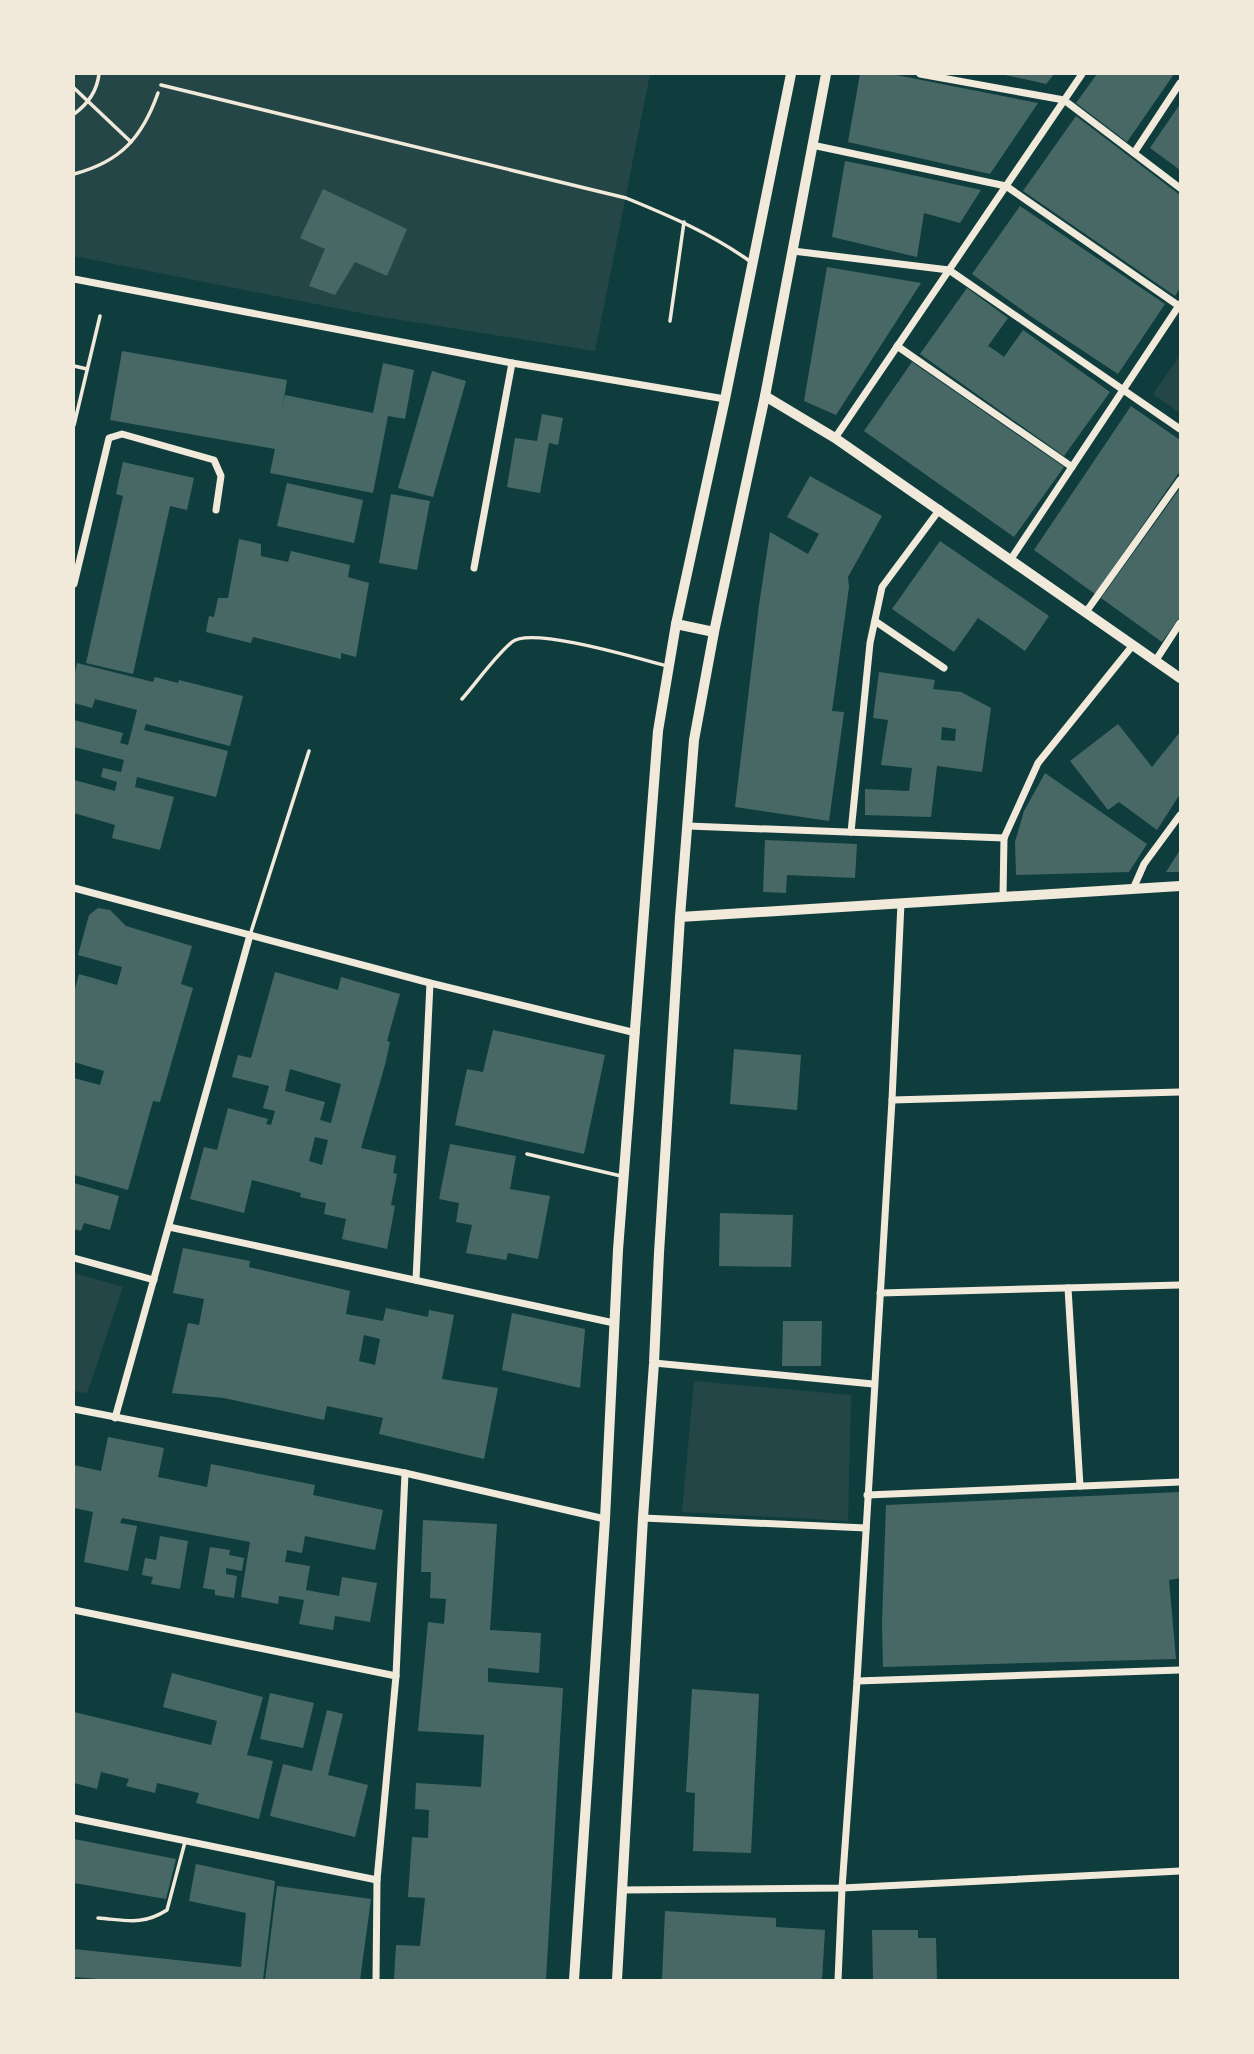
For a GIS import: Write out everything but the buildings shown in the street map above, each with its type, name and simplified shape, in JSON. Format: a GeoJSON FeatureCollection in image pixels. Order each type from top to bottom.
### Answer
{"type":"FeatureCollection","features":[{"type":"Feature","properties":{"kind":"main road"},"geometry":{"type":"LineString","coordinates":[[574,1980],[605,1519],[614,1323],[658,731],[676,624],[791,74]]}},
{"type":"Feature","properties":{"kind":"main road"},"geometry":{"type":"LineString","coordinates":[[617,1980],[659,1253],[694,740],[714,632],[765,396],[826,74]]}},
{"type":"Feature","properties":{"kind":"main road"},"geometry":{"type":"LineString","coordinates":[[676,624],[714,632]]}},
{"type":"Feature","properties":{"kind":"street"},"geometry":{"type":"LineString","coordinates":[[920,74],[1064,100],[1181,188]]}},
{"type":"Feature","properties":{"kind":"street"},"geometry":{"type":"LineString","coordinates":[[835,438],[1082,74]]}},
{"type":"Feature","properties":{"kind":"street"},"geometry":{"type":"LineString","coordinates":[[1134,153],[1181,83]]}},
{"type":"Feature","properties":{"kind":"street"},"geometry":{"type":"LineString","coordinates":[[812,145],[1006,186],[1180,305],[1011,559]]}},
{"type":"Feature","properties":{"kind":"street"},"geometry":{"type":"LineString","coordinates":[[793,251],[948,270],[1181,429]]}},
{"type":"Feature","properties":{"kind":"street"},"geometry":{"type":"LineString","coordinates":[[74,279],[512,363],[725,399]]}},
{"type":"Feature","properties":{"kind":"street"},"geometry":{"type":"LineString","coordinates":[[897,346],[1072,467]]}},
{"type":"Feature","properties":{"kind":"street"},"geometry":{"type":"LineString","coordinates":[[474,568],[512,363]]}},
{"type":"Feature","properties":{"kind":"street"},"geometry":{"type":"LineString","coordinates":[[765,396],[835,438],[940,509],[1181,678]]}},
{"type":"Feature","properties":{"kind":"street"},"geometry":{"type":"LineString","coordinates":[[74,584],[109,438],[122,435],[214,460],[221,476],[216,510]]}},
{"type":"Feature","properties":{"kind":"street"},"geometry":{"type":"LineString","coordinates":[[1086,612],[1181,480]]}},
{"type":"Feature","properties":{"kind":"street"},"geometry":{"type":"LineString","coordinates":[[851,832],[870,643],[882,587],[940,509]]}},
{"type":"Feature","properties":{"kind":"street"},"geometry":{"type":"LineString","coordinates":[[876,621],[944,668]]}},
{"type":"Feature","properties":{"kind":"street"},"geometry":{"type":"LineString","coordinates":[[1156,660],[1181,624]]}},
{"type":"Feature","properties":{"kind":"street"},"geometry":{"type":"LineString","coordinates":[[1003,897],[1004,838],[1038,763],[1133,645]]}},
{"type":"Feature","properties":{"kind":"street"},"geometry":{"type":"LineString","coordinates":[[1133,889],[1144,864],[1181,815]]}},
{"type":"Feature","properties":{"kind":"street"},"geometry":{"type":"LineString","coordinates":[[688,826],[1004,838]]}},
{"type":"Feature","properties":{"kind":"street"},"geometry":{"type":"LineString","coordinates":[[680,917],[1181,886]]}},
{"type":"Feature","properties":{"kind":"street"},"geometry":{"type":"LineString","coordinates":[[74,888],[430,983],[636,1033]]}},
{"type":"Feature","properties":{"kind":"street"},"geometry":{"type":"LineString","coordinates":[[838,1980],[892,1100],[901,903]]}},
{"type":"Feature","properties":{"kind":"street"},"geometry":{"type":"LineString","coordinates":[[114,1418],[250,935]]}},
{"type":"Feature","properties":{"kind":"street"},"geometry":{"type":"LineString","coordinates":[[416,1280],[430,983]]}},
{"type":"Feature","properties":{"kind":"street"},"geometry":{"type":"LineString","coordinates":[[892,1100],[1181,1092]]}},
{"type":"Feature","properties":{"kind":"street"},"geometry":{"type":"LineString","coordinates":[[169,1227],[614,1323]]}},
{"type":"Feature","properties":{"kind":"street"},"geometry":{"type":"LineString","coordinates":[[74,1258],[154,1280]]}},
{"type":"Feature","properties":{"kind":"street"},"geometry":{"type":"LineString","coordinates":[[880,1293],[1181,1285]]}},
{"type":"Feature","properties":{"kind":"street"},"geometry":{"type":"LineString","coordinates":[[1068,1288],[1080,1486]]}},
{"type":"Feature","properties":{"kind":"street"},"geometry":{"type":"LineString","coordinates":[[654,1363],[873,1384]]}},
{"type":"Feature","properties":{"kind":"street"},"geometry":{"type":"LineString","coordinates":[[74,1409],[405,1473],[605,1519]]}},
{"type":"Feature","properties":{"kind":"street"},"geometry":{"type":"LineString","coordinates":[[376,1980],[377,1880],[396,1676],[405,1473]]}},
{"type":"Feature","properties":{"kind":"street"},"geometry":{"type":"LineString","coordinates":[[867,1494],[1181,1482]]}},
{"type":"Feature","properties":{"kind":"street"},"geometry":{"type":"LineString","coordinates":[[643,1518],[866,1528]]}},
{"type":"Feature","properties":{"kind":"street"},"geometry":{"type":"LineString","coordinates":[[74,1610],[396,1676]]}},
{"type":"Feature","properties":{"kind":"street"},"geometry":{"type":"LineString","coordinates":[[857,1681],[1181,1670]]}},
{"type":"Feature","properties":{"kind":"street"},"geometry":{"type":"LineString","coordinates":[[74,1818],[377,1880]]}},
{"type":"Feature","properties":{"kind":"street"},"geometry":{"type":"LineString","coordinates":[[622,1890],[842,1888],[1181,1871]]}},
{"type":"Feature","properties":{"kind":"lane"},"geometry":{"type":"LineString","coordinates":[[161,85],[626,198],[684,222],[726,244],[752,263]]}},
{"type":"Feature","properties":{"kind":"lane"},"geometry":{"type":"LineString","coordinates":[[670,321],[684,222]]}},
{"type":"Feature","properties":{"kind":"lane"},"geometry":{"type":"LineString","coordinates":[[74,425],[100,316]]}},
{"type":"Feature","properties":{"kind":"lane"},"geometry":{"type":"LineString","coordinates":[[74,366],[88,369]]}},
{"type":"Feature","properties":{"kind":"lane"},"geometry":{"type":"LineString","coordinates":[[462,699],[513,641],[526,637],[560,640],[669,666]]}},
{"type":"Feature","properties":{"kind":"lane"},"geometry":{"type":"LineString","coordinates":[[250,935],[309,751]]}},
{"type":"Feature","properties":{"kind":"lane"},"geometry":{"type":"LineString","coordinates":[[527,1154],[624,1177]]}},
{"type":"Feature","properties":{"kind":"lane"},"geometry":{"type":"LineString","coordinates":[[98,1918],[132,1921],[153,1919],[167,1910],[185,1842]]}},
{"type":"Feature","properties":{"kind":"path"},"geometry":{"type":"LineString","coordinates":[[74,114],[88,101],[98,83],[99,74]]}},
{"type":"Feature","properties":{"kind":"path"},"geometry":{"type":"LineString","coordinates":[[74,174],[95,169],[126,149],[149,120],[161,85]]}},
{"type":"Feature","properties":{"kind":"path"},"geometry":{"type":"LineString","coordinates":[[74,88],[131,142]]}},
{"type":"Feature","properties":{"kind":"shaded area"},"geometry":{"type":"Polygon","coordinates":[[[74,74],[650,74],[595,351],[376,316],[74,256],[74,74]]]}},
{"type":"Feature","properties":{"kind":"shaded area"},"geometry":{"type":"Polygon","coordinates":[[[1180,355],[1180,413],[1153,394],[1180,355]]]}},
{"type":"Feature","properties":{"kind":"shaded area"},"geometry":{"type":"Polygon","coordinates":[[[74,1273],[123,1287],[87,1393],[74,1391],[74,1273]]]}},
{"type":"Feature","properties":{"kind":"shaded area"},"geometry":{"type":"Polygon","coordinates":[[[694,1381],[851,1395],[848,1521],[682,1512],[694,1381]]]}}]}
